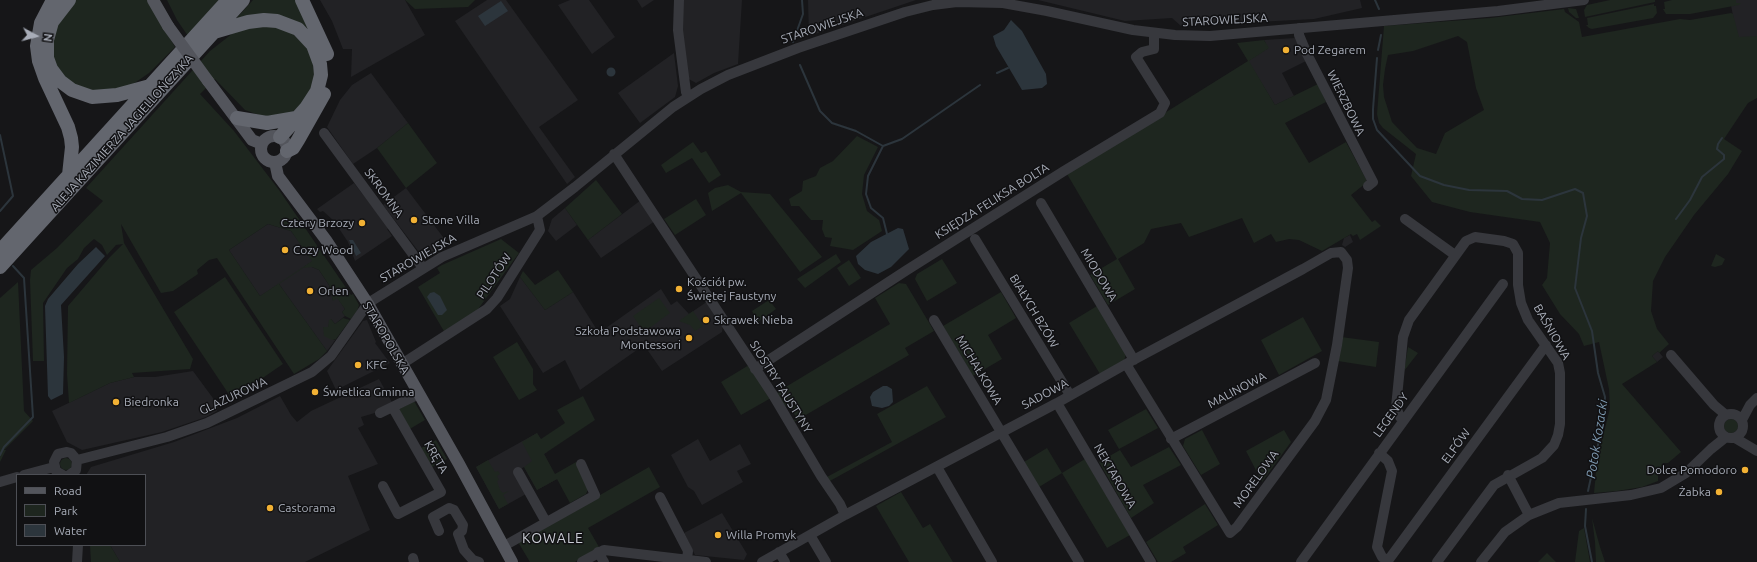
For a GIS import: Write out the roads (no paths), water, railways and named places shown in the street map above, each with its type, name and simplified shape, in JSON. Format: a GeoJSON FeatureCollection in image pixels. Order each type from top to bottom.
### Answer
{"type":"FeatureCollection","features":[{"type":"Feature","properties":{"kind":"highway"},"geometry":{"type":"LineString","coordinates":[[53,0],[41,23],[37,46],[39,61],[45,78],[68,126],[71,138],[72,147],[69,175]]}},
{"type":"Feature","properties":{"kind":"highway"},"geometry":{"type":"LineString","coordinates":[[69,0],[52,22],[47,40],[47,58],[51,69],[60,81],[72,90],[92,97],[117,95],[150,86]]}},
{"type":"Feature","properties":{"kind":"highway","name":"ALEJA KAZIMIERZA JAGIELLOŃCZYKA"},"geometry":{"type":"LineString","coordinates":[[0,251],[228,0]]}},
{"type":"Feature","properties":{"kind":"highway","name":"ALEJA KAZIMIERZA JAGIELLOŃCZYKA"},"geometry":{"type":"LineString","coordinates":[[0,267],[243,0]]}},
{"type":"Feature","properties":{"kind":"highway"},"geometry":{"type":"LineString","coordinates":[[287,151],[293,148],[318,107],[326,90],[329,73],[325,48],[302,0]]}},
{"type":"Feature","properties":{"kind":"highway"},"geometry":{"type":"LineString","coordinates":[[214,32],[248,22],[264,20],[288,23],[307,36],[318,54],[321,75],[313,98],[280,137]]}},
{"type":"Feature","properties":{"kind":"highway"},"geometry":{"type":"LineString","coordinates":[[237,118],[267,123],[296,118]]}},
{"type":"Feature","properties":{"kind":"main road"},"geometry":{"type":"LineString","coordinates":[[153,0],[168,26],[252,140],[262,144],[264,140],[271,136],[280,137],[286,143],[287,151],[283,159],[274,162]]}},
{"type":"Feature","properties":{"kind":"main road","name":"STAROPOLSKA"},"geometry":{"type":"LineString","coordinates":[[262,144],[261,148],[263,156],[270,162],[274,162],[278,176],[326,240],[368,304],[512,562]]}},
{"type":"Feature","properties":{"kind":"street"},"geometry":{"type":"LineString","coordinates":[[679,0],[678,30],[686,92],[688,96]]}},
{"type":"Feature","properties":{"kind":"street","name":"STAROWIEJSKA"},"geometry":{"type":"LineString","coordinates":[[368,304],[423,268],[461,247],[537,216],[658,118],[688,96],[728,75],[784,53],[933,3],[982,1],[1025,6],[1114,26],[1154,33],[1210,36],[1498,11],[1584,0]]}},
{"type":"Feature","properties":{"kind":"street","name":"WIERZBOWA"},"geometry":{"type":"LineString","coordinates":[[1299,28],[1299,35],[1307,54],[1373,182],[1368,186]]}},
{"type":"Feature","properties":{"kind":"street","name":"KSIĘDZA FELIKSA BOLTA"},"geometry":{"type":"LineString","coordinates":[[755,369],[905,271],[1064,171],[1160,113],[1165,103],[1136,57],[1142,52],[1154,49],[1154,33]]}},
{"type":"Feature","properties":{"kind":"street","name":"SKROMNA"},"geometry":{"type":"LineString","coordinates":[[324,133],[423,268]]}},
{"type":"Feature","properties":{"kind":"street","name":"SIOSTRY FAUSTYNY"},"geometry":{"type":"LineString","coordinates":[[614,154],[755,369],[845,514]]}},
{"type":"Feature","properties":{"kind":"street","name":"MIODOWA"},"geometry":{"type":"LineString","coordinates":[[1041,203],[1130,362]]}},
{"type":"Feature","properties":{"kind":"street","name":"PILOTÓW"},"geometry":{"type":"LineString","coordinates":[[408,360],[487,309],[497,298],[540,230],[537,216]]}},
{"type":"Feature","properties":{"kind":"street"},"geometry":{"type":"LineString","coordinates":[[1405,219],[1455,255]]}},
{"type":"Feature","properties":{"kind":"street","name":"BAŚNIOWA"},"geometry":{"type":"LineString","coordinates":[[1404,420],[1397,412],[1396,407],[1405,328],[1409,320],[1466,241],[1471,238],[1504,241],[1513,244],[1518,253],[1518,285],[1521,303],[1528,320],[1558,363],[1560,373],[1560,424],[1558,435],[1554,445],[1542,458],[1508,475],[1494,485],[1437,562]]}},
{"type":"Feature","properties":{"kind":"street","name":"BIAŁYCH BZÓW"},"geometry":{"type":"LineString","coordinates":[[975,239],[1070,395]]}},
{"type":"Feature","properties":{"kind":"street","name":"SADOWA"},"geometry":{"type":"LineString","coordinates":[[762,562],[845,514],[1001,433],[1331,253],[1341,252]]}},
{"type":"Feature","properties":{"kind":"street","name":"MORELOWA"},"geometry":{"type":"LineString","coordinates":[[1130,362],[1171,439],[1230,533],[1237,526],[1315,421],[1326,400],[1337,345],[1348,268],[1347,260],[1341,252]]}},
{"type":"Feature","properties":{"kind":"street","name":"LEGENDY"},"geometry":{"type":"LineString","coordinates":[[1301,562],[1503,284]]}},
{"type":"Feature","properties":{"kind":"street","name":"GLAZUROWA"},"geometry":{"type":"LineString","coordinates":[[77,460],[167,437],[207,423],[312,372],[331,356],[368,304]]}},
{"type":"Feature","properties":{"kind":"street","name":"MICHAŁKOWA"},"geometry":{"type":"LineString","coordinates":[[934,320],[1001,433]]}},
{"type":"Feature","properties":{"kind":"street","name":"ELFÓW"},"geometry":{"type":"LineString","coordinates":[[1388,562],[1546,345]]}},
{"type":"Feature","properties":{"kind":"street"},"geometry":{"type":"LineString","coordinates":[[1671,355],[1714,405],[1731,417]]}},
{"type":"Feature","properties":{"kind":"street","name":"MALINOWA"},"geometry":{"type":"LineString","coordinates":[[1171,439],[1315,363]]}},
{"type":"Feature","properties":{"kind":"street"},"geometry":{"type":"LineString","coordinates":[[380,413],[419,394]]}},
{"type":"Feature","properties":{"kind":"street"},"geometry":{"type":"LineString","coordinates":[[1754,401],[1718,426],[1756,450]]}},
{"type":"Feature","properties":{"kind":"street","name":"NEKTAROWA"},"geometry":{"type":"LineString","coordinates":[[1057,402],[1151,562]]}},
{"type":"Feature","properties":{"kind":"street","name":"KRĘTA"},"geometry":{"type":"LineString","coordinates":[[382,486],[398,514],[441,492],[393,408]]}},
{"type":"Feature","properties":{"kind":"street"},"geometry":{"type":"LineString","coordinates":[[1731,417],[1731,434]]}},
{"type":"Feature","properties":{"kind":"street"},"geometry":{"type":"LineString","coordinates":[[1001,433],[1079,562]]}},
{"type":"Feature","properties":{"kind":"street"},"geometry":{"type":"LineString","coordinates":[[1481,562],[1505,532],[1529,514],[1559,503],[1631,496],[1661,488],[1686,473],[1711,449],[1731,434]]}},
{"type":"Feature","properties":{"kind":"street"},"geometry":{"type":"LineString","coordinates":[[60,474],[56,471],[54,467],[55,458],[62,452],[72,453],[77,460],[76,470],[70,474]]}},
{"type":"Feature","properties":{"kind":"street"},"geometry":{"type":"LineString","coordinates":[[1379,453],[1388,461],[1392,471],[1377,547],[1382,557],[1388,562]]}},
{"type":"Feature","properties":{"kind":"street"},"geometry":{"type":"LineString","coordinates":[[504,546],[595,495],[581,464]]}},
{"type":"Feature","properties":{"kind":"street"},"geometry":{"type":"LineString","coordinates":[[28,474],[54,467]]}},
{"type":"Feature","properties":{"kind":"street"},"geometry":{"type":"LineString","coordinates":[[937,467],[992,562]]}},
{"type":"Feature","properties":{"kind":"street"},"geometry":{"type":"LineString","coordinates":[[518,472],[546,522]]}},
{"type":"Feature","properties":{"kind":"street"},"geometry":{"type":"LineString","coordinates":[[1508,475],[1529,514]]}},
{"type":"Feature","properties":{"kind":"street"},"geometry":{"type":"LineString","coordinates":[[0,482],[16,477]]}},
{"type":"Feature","properties":{"kind":"street"},"geometry":{"type":"LineString","coordinates":[[660,497],[688,551],[687,559]]}},
{"type":"Feature","properties":{"kind":"street"},"geometry":{"type":"LineString","coordinates":[[439,531],[433,517],[449,508],[454,510],[463,525],[462,532],[458,534],[464,550],[473,560],[478,562]]}},
{"type":"Feature","properties":{"kind":"street"},"geometry":{"type":"LineString","coordinates":[[810,535],[826,562]]}},
{"type":"Feature","properties":{"kind":"street"},"geometry":{"type":"LineString","coordinates":[[77,562],[78,546]]}},
{"type":"Feature","properties":{"kind":"street"},"geometry":{"type":"LineString","coordinates":[[582,562],[604,550],[706,562]]}},
{"type":"Feature","properties":{"kind":"street"},"geometry":{"type":"LineString","coordinates":[[598,552],[604,562]]}},
{"type":"Feature","properties":{"kind":"street"},"geometry":{"type":"LineString","coordinates":[[779,552],[785,562]]}},
{"type":"Feature","properties":{"kind":"water"},"geometry":{"type":"Polygon","coordinates":[[[501,1],[508,11],[485,26],[478,16],[501,1]]]}},
{"type":"Feature","properties":{"kind":"water"},"geometry":{"type":"Polygon","coordinates":[[[1011,20],[1022,31],[1046,74],[1047,84],[1042,88],[1022,90],[996,46],[993,36],[1004,30],[1011,20]]]}},
{"type":"Feature","properties":{"kind":"water"},"geometry":{"type":"Polygon","coordinates":[[[611,67],[616,72],[611,77],[606,72],[611,67]]]}},
{"type":"Feature","properties":{"kind":"water"},"geometry":{"type":"Polygon","coordinates":[[[898,228],[903,229],[909,249],[891,267],[878,274],[865,270],[858,264],[856,256],[871,242],[898,228]]]}},
{"type":"Feature","properties":{"kind":"water"},"geometry":{"type":"Polygon","coordinates":[[[349,240],[353,240],[361,253],[356,256],[349,240]]]}},
{"type":"Feature","properties":{"kind":"water"},"geometry":{"type":"Polygon","coordinates":[[[96,247],[105,256],[61,305],[64,357],[63,394],[51,400],[48,396],[45,306],[48,299],[78,264],[96,247]]]}},
{"type":"Feature","properties":{"kind":"water"},"geometry":{"type":"Polygon","coordinates":[[[434,292],[440,296],[447,310],[442,315],[438,315],[427,297],[430,293],[434,292]]]}},
{"type":"Feature","properties":{"kind":"water"},"geometry":{"type":"Polygon","coordinates":[[[883,386],[887,386],[892,389],[893,402],[889,406],[882,408],[872,406],[870,397],[873,392],[883,386]]]}},
{"type":"Feature","properties":{"kind":"waterway"},"geometry":{"type":"LineString","coordinates":[[793,42],[803,14],[802,0]]}},
{"type":"Feature","properties":{"kind":"waterway","name":"Potok Kozacki"},"geometry":{"type":"LineString","coordinates":[[1375,0],[1379,9]]}},
{"type":"Feature","properties":{"kind":"waterway","name":"Potok Kozacki"},"geometry":{"type":"LineString","coordinates":[[1378,50],[1381,35]]}},
{"type":"Feature","properties":{"kind":"waterway","name":"Potok Kozacki"},"geometry":{"type":"LineString","coordinates":[[1377,58],[1373,109],[1373,119],[1377,130],[1420,176],[1444,185],[1469,190],[1507,191],[1522,199],[1542,200],[1575,189],[1583,193],[1587,216],[1581,238],[1575,288],[1592,331],[1598,373],[1605,397],[1604,417],[1588,491]]}},
{"type":"Feature","properties":{"kind":"waterway"},"geometry":{"type":"LineString","coordinates":[[800,65],[820,111],[832,123],[856,131],[883,146]]}},
{"type":"Feature","properties":{"kind":"waterway"},"geometry":{"type":"LineString","coordinates":[[997,73],[1008,68]]}},
{"type":"Feature","properties":{"kind":"waterway"},"geometry":{"type":"LineString","coordinates":[[887,234],[883,218],[871,208],[866,194],[868,176],[883,146],[902,139],[980,85]]}},
{"type":"Feature","properties":{"kind":"waterway"},"geometry":{"type":"LineString","coordinates":[[0,135],[13,196],[0,211]]}},
{"type":"Feature","properties":{"kind":"waterway"},"geometry":{"type":"LineString","coordinates":[[1676,219],[1690,200],[1702,177],[1724,159],[1724,155],[1717,149],[1722,138]]}},
{"type":"Feature","properties":{"kind":"waterway"},"geometry":{"type":"LineString","coordinates":[[0,455],[4,447],[33,417],[24,278],[13,266]]}},
{"type":"Feature","properties":{"kind":"waterway","name":"Potok Kozacki"},"geometry":{"type":"LineString","coordinates":[[1586,509],[1585,526],[1592,562]]}},
{"type":"Feature","properties":{"kind":"place","name":"Pod Zegarem"},"geometry":{"type":"Point","coordinates":[1286,50]}},
{"type":"Feature","properties":{"kind":"place","name":"Stone Villa"},"geometry":{"type":"Point","coordinates":[414,220]}},
{"type":"Feature","properties":{"kind":"place","name":"Cztery Brzozy"},"geometry":{"type":"Point","coordinates":[362,223]}},
{"type":"Feature","properties":{"kind":"place","name":"Cozy Wood"},"geometry":{"type":"Point","coordinates":[285,250]}},
{"type":"Feature","properties":{"kind":"place","name":"Kościół pw. Świętej Faustyny"},"geometry":{"type":"Point","coordinates":[679,289]}},
{"type":"Feature","properties":{"kind":"place","name":"Orlen"},"geometry":{"type":"Point","coordinates":[310,291]}},
{"type":"Feature","properties":{"kind":"place","name":"Skrawek Nieba"},"geometry":{"type":"Point","coordinates":[706,320]}},
{"type":"Feature","properties":{"kind":"place","name":"Szkoła Podstawowa Montessori"},"geometry":{"type":"Point","coordinates":[689,338]}},
{"type":"Feature","properties":{"kind":"place","name":"KFC"},"geometry":{"type":"Point","coordinates":[358,365]}},
{"type":"Feature","properties":{"kind":"place","name":"Świetlica Gminna"},"geometry":{"type":"Point","coordinates":[315,392]}},
{"type":"Feature","properties":{"kind":"place","name":"Biedronka"},"geometry":{"type":"Point","coordinates":[116,402]}},
{"type":"Feature","properties":{"kind":"place","name":"Dolce Pomodoro"},"geometry":{"type":"Point","coordinates":[1745,470]}},
{"type":"Feature","properties":{"kind":"place","name":"Żabka"},"geometry":{"type":"Point","coordinates":[1719,492]}},
{"type":"Feature","properties":{"kind":"place","name":"Castorama"},"geometry":{"type":"Point","coordinates":[270,508]}},
{"type":"Feature","properties":{"kind":"place","name":"Willa Promyk"},"geometry":{"type":"Point","coordinates":[718,535]}},
{"type":"Feature","properties":{"kind":"district","name":"KOWALE"},"geometry":{"type":"Point","coordinates":[553,538]}}]}
